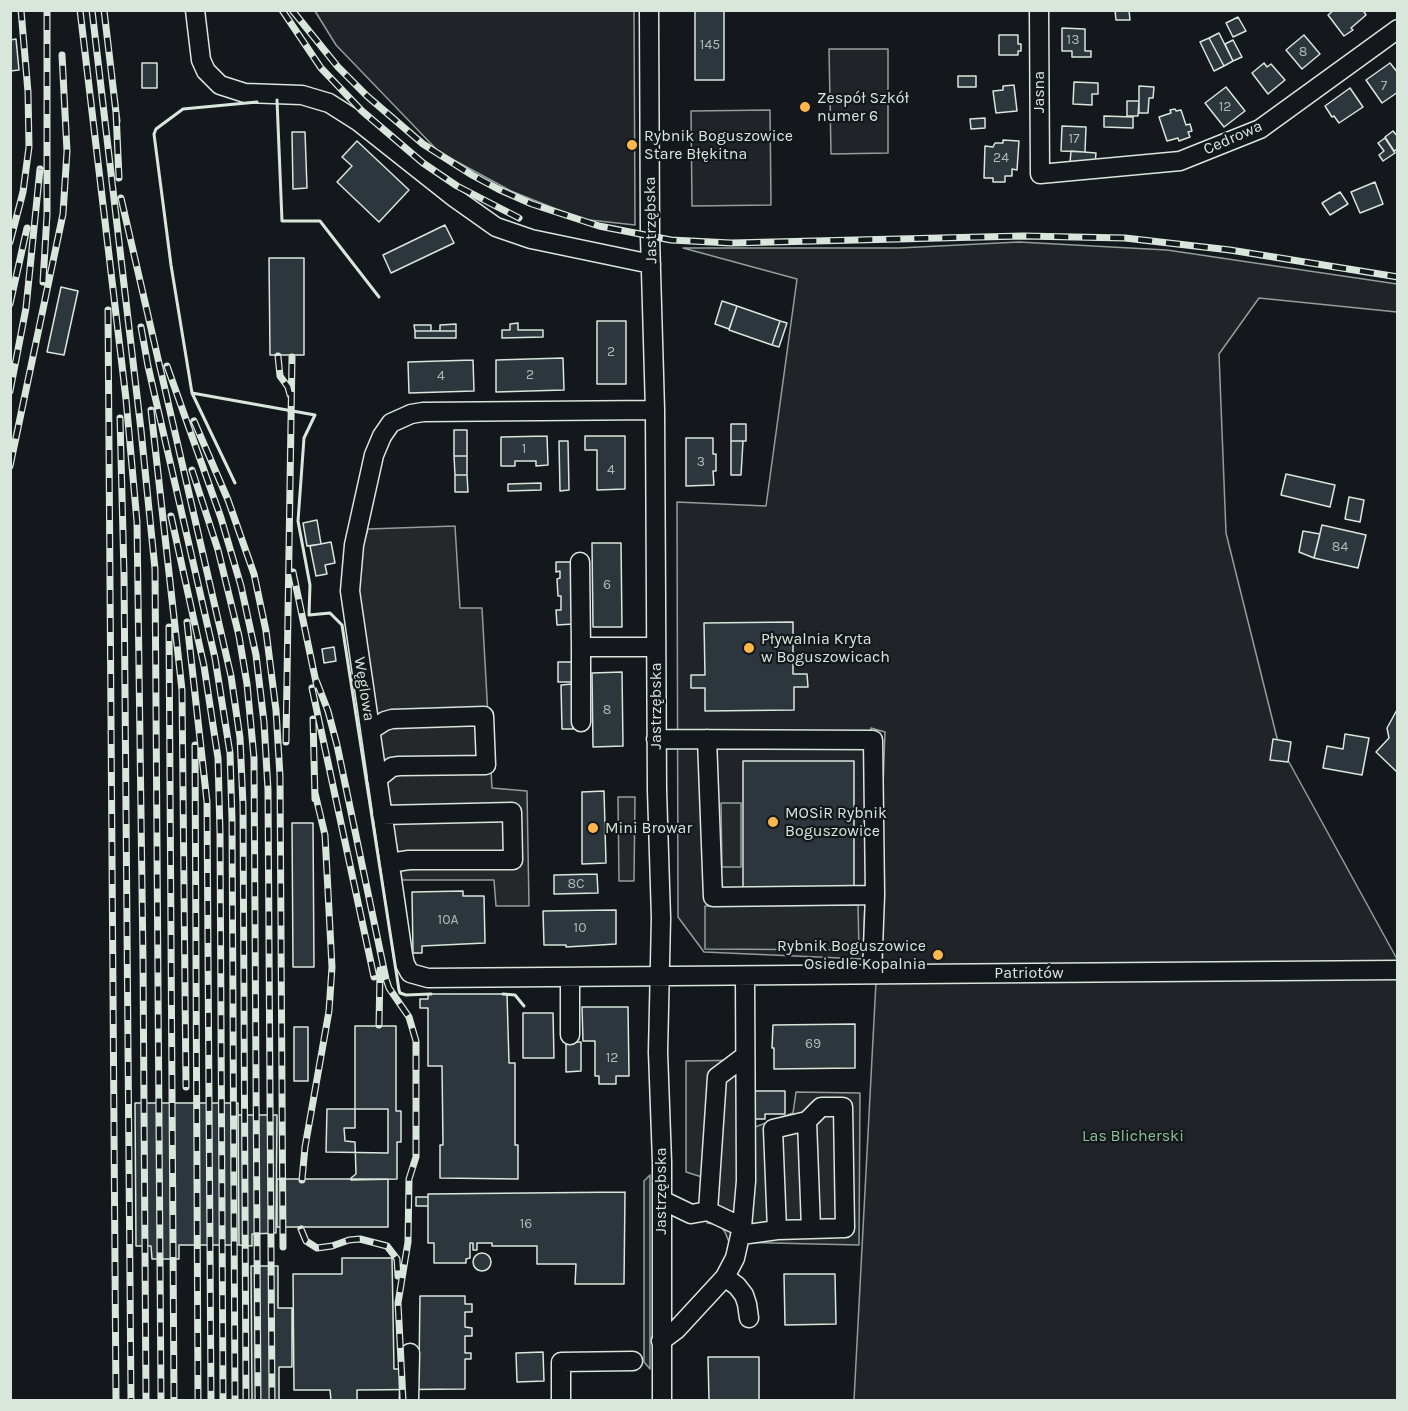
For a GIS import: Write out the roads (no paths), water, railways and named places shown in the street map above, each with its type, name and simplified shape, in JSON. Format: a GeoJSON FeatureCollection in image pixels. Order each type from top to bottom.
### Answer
{"type":"FeatureCollection","features":[{"type":"Feature","properties":{"kind":"street"},"geometry":{"type":"LineString","coordinates":[[195,10],[201,60],[206,71],[220,85],[245,93],[302,95],[330,102],[496,227],[531,239],[651,264]]}},
{"type":"Feature","properties":{"kind":"street","name":"Jastrzębska"},"geometry":{"type":"LineString","coordinates":[[649,10],[651,264],[655,410],[656,739],[661,976],[658,1052],[662,1200],[662,1401]]}},
{"type":"Feature","properties":{"kind":"street","name":"Jasna"},"geometry":{"type":"LineString","coordinates":[[1039,10],[1040,174]]}},
{"type":"Feature","properties":{"kind":"street","name":"Cedrowa"},"geometry":{"type":"LineString","coordinates":[[1040,174],[1180,161],[1260,129],[1398,29]]}},
{"type":"Feature","properties":{"kind":"street","name":"Węglowa"},"geometry":{"type":"LineString","coordinates":[[655,410],[423,412],[399,418],[386,428],[374,455],[354,545],[350,576],[352,607],[389,863],[404,960],[408,970],[413,974],[428,978],[661,976]]}},
{"type":"Feature","properties":{"kind":"street"},"geometry":{"type":"LineString","coordinates":[[580,562],[581,722]]}},
{"type":"Feature","properties":{"kind":"street"},"geometry":{"type":"LineString","coordinates":[[581,647],[656,647]]}},
{"type":"Feature","properties":{"kind":"street"},"geometry":{"type":"LineString","coordinates":[[371,730],[392,719],[484,716],[486,765],[399,766],[392,767],[377,779]]}},
{"type":"Feature","properties":{"kind":"street"},"geometry":{"type":"LineString","coordinates":[[656,739],[873,740],[875,895],[872,974]]}},
{"type":"Feature","properties":{"kind":"street"},"geometry":{"type":"LineString","coordinates":[[707,739],[713,897],[875,895]]}},
{"type":"Feature","properties":{"kind":"street"},"geometry":{"type":"LineString","coordinates":[[382,815],[512,812],[513,860],[409,860],[389,863]]}},
{"type":"Feature","properties":{"kind":"street","name":"Patriotów"},"geometry":{"type":"LineString","coordinates":[[661,976],[1398,970]]}},
{"type":"Feature","properties":{"kind":"street"},"geometry":{"type":"LineString","coordinates":[[662,1341],[677,1329],[725,1277],[735,1258],[742,1231],[746,1181],[745,976]]}},
{"type":"Feature","properties":{"kind":"street"},"geometry":{"type":"LineString","coordinates":[[570,977],[570,1035]]}},
{"type":"Feature","properties":{"kind":"street"},"geometry":{"type":"LineString","coordinates":[[700,1213],[717,1077],[745,1056]]}},
{"type":"Feature","properties":{"kind":"street"},"geometry":{"type":"LineString","coordinates":[[662,1200],[742,1231],[777,1230],[810,1228],[845,1228],[843,1107],[822,1107],[807,1121],[773,1129],[777,1230]]}},
{"type":"Feature","properties":{"kind":"street"},"geometry":{"type":"LineString","coordinates":[[807,1121],[810,1228]]}},
{"type":"Feature","properties":{"kind":"street"},"geometry":{"type":"LineString","coordinates":[[661,1231],[700,1213]]}},
{"type":"Feature","properties":{"kind":"street"},"geometry":{"type":"LineString","coordinates":[[725,1277],[744,1295],[749,1318]]}},
{"type":"Feature","properties":{"kind":"street"},"geometry":{"type":"LineString","coordinates":[[662,1295],[694,1311]]}},
{"type":"Feature","properties":{"kind":"street"},"geometry":{"type":"LineString","coordinates":[[409,1401],[410,1353]]}},
{"type":"Feature","properties":{"kind":"street"},"geometry":{"type":"LineString","coordinates":[[561,1401],[561,1362],[633,1361]]}},
{"type":"Feature","properties":{"kind":"railway"},"geometry":{"type":"LineString","coordinates":[[10,242],[23,192],[29,147],[28,92],[21,10]]}},
{"type":"Feature","properties":{"kind":"railway"},"geometry":{"type":"LineString","coordinates":[[43,282],[47,215],[47,10]]}},
{"type":"Feature","properties":{"kind":"railway"},"geometry":{"type":"LineString","coordinates":[[80,10],[126,399],[137,522],[146,1400]]}},
{"type":"Feature","properties":{"kind":"railway"},"geometry":{"type":"LineString","coordinates":[[92,10],[155,569],[161,1400]]}},
{"type":"Feature","properties":{"kind":"railway"},"geometry":{"type":"LineString","coordinates":[[104,10],[117,121]]}},
{"type":"Feature","properties":{"kind":"railway"},"geometry":{"type":"LineString","coordinates":[[282,10],[321,68],[362,111],[423,163],[457,186],[519,218]]}},
{"type":"Feature","properties":{"kind":"railway"},"geometry":{"type":"LineString","coordinates":[[292,10],[338,67],[367,96],[423,144],[498,189],[532,204],[599,226],[671,240],[731,243],[1023,236],[1125,238],[1230,250],[1398,277]]}},
{"type":"Feature","properties":{"kind":"railway"},"geometry":{"type":"LineString","coordinates":[[10,466],[63,214],[67,151],[62,55]]}},
{"type":"Feature","properties":{"kind":"railway"},"geometry":{"type":"LineString","coordinates":[[116,112],[119,178]]}},
{"type":"Feature","properties":{"kind":"railway"},"geometry":{"type":"LineString","coordinates":[[10,391],[26,308],[40,169]]}},
{"type":"Feature","properties":{"kind":"railway"},"geometry":{"type":"LineString","coordinates":[[121,198],[231,676],[240,738],[243,805],[246,1400]]}},
{"type":"Feature","properties":{"kind":"railway"},"geometry":{"type":"LineString","coordinates":[[10,304],[27,228]]}},
{"type":"Feature","properties":{"kind":"railway"},"geometry":{"type":"LineString","coordinates":[[108,310],[116,1400]]}},
{"type":"Feature","properties":{"kind":"railway"},"geometry":{"type":"LineString","coordinates":[[141,327],[215,658],[230,753],[235,1400]]}},
{"type":"Feature","properties":{"kind":"railway"},"geometry":{"type":"LineString","coordinates":[[278,356],[280,376],[288,387],[290,395]]}},
{"type":"Feature","properties":{"kind":"railway"},"geometry":{"type":"LineString","coordinates":[[286,742],[292,357]]}},
{"type":"Feature","properties":{"kind":"railway"},"geometry":{"type":"LineString","coordinates":[[167,366],[221,518],[241,586],[256,655],[264,722],[268,790],[272,1400]]}},
{"type":"Feature","properties":{"kind":"railway"},"geometry":{"type":"LineString","coordinates":[[151,410],[182,690],[186,1087]]}},
{"type":"Feature","properties":{"kind":"railway"},"geometry":{"type":"LineString","coordinates":[[120,418],[124,574],[131,1400]]}},
{"type":"Feature","properties":{"kind":"railway"},"geometry":{"type":"LineString","coordinates":[[194,421],[228,500],[254,574],[266,631],[276,710],[280,776],[283,1247]]}},
{"type":"Feature","properties":{"kind":"railway"},"geometry":{"type":"LineString","coordinates":[[192,470],[218,550],[239,636],[247,684],[254,758],[258,1400]]}},
{"type":"Feature","properties":{"kind":"railway"},"geometry":{"type":"LineString","coordinates":[[171,516],[204,666],[218,758],[223,1400]]}},
{"type":"Feature","properties":{"kind":"railway"},"geometry":{"type":"LineString","coordinates":[[293,572],[317,687]]}},
{"type":"Feature","properties":{"kind":"railway"},"geometry":{"type":"LineString","coordinates":[[187,622],[207,802],[211,1400]]}},
{"type":"Feature","properties":{"kind":"railway"},"geometry":{"type":"LineString","coordinates":[[169,627],[174,1400]]}},
{"type":"Feature","properties":{"kind":"railway"},"geometry":{"type":"LineString","coordinates":[[316,680],[328,711],[337,745],[386,979],[389,988],[409,1017],[416,1041],[416,1157],[409,1179],[408,1242],[398,1303],[403,1400]]}},
{"type":"Feature","properties":{"kind":"railway"},"geometry":{"type":"LineString","coordinates":[[312,688],[374,977]]}},
{"type":"Feature","properties":{"kind":"railway"},"geometry":{"type":"LineString","coordinates":[[313,719],[315,799]]}},
{"type":"Feature","properties":{"kind":"railway"},"geometry":{"type":"LineString","coordinates":[[195,745],[198,1400]]}},
{"type":"Feature","properties":{"kind":"railway"},"geometry":{"type":"LineString","coordinates":[[302,1180],[305,1147],[329,1011],[332,967],[325,835],[315,793]]}},
{"type":"Feature","properties":{"kind":"railway"},"geometry":{"type":"LineString","coordinates":[[379,1025],[380,970]]}},
{"type":"Feature","properties":{"kind":"railway"},"geometry":{"type":"LineString","coordinates":[[301,1229],[306,1241],[317,1248],[360,1239],[387,1246],[397,1259],[398,1276]]}},
{"type":"Feature","properties":{"kind":"place","name":"Zespół Szkół numer 6"},"geometry":{"type":"Point","coordinates":[805,107]}},
{"type":"Feature","properties":{"kind":"place","name":"Rybnik Boguszowice Stare Błękitna"},"geometry":{"type":"Point","coordinates":[632,145]}},
{"type":"Feature","properties":{"kind":"place","name":"Pływalnia Kryta w Boguszowicach"},"geometry":{"type":"Point","coordinates":[749,648]}},
{"type":"Feature","properties":{"kind":"place","name":"MOSiR Rybnik Boguszowice"},"geometry":{"type":"Point","coordinates":[773,822]}},
{"type":"Feature","properties":{"kind":"place","name":"Mini Browar"},"geometry":{"type":"Point","coordinates":[593,828]}},
{"type":"Feature","properties":{"kind":"place","name":"Rybnik Boguszowice Osiedle Kopalnia"},"geometry":{"type":"Point","coordinates":[938,955]}},
{"type":"Feature","properties":{"kind":"park label","name":"Las Blicherski"},"geometry":{"type":"Point","coordinates":[1133,1136]}}]}
